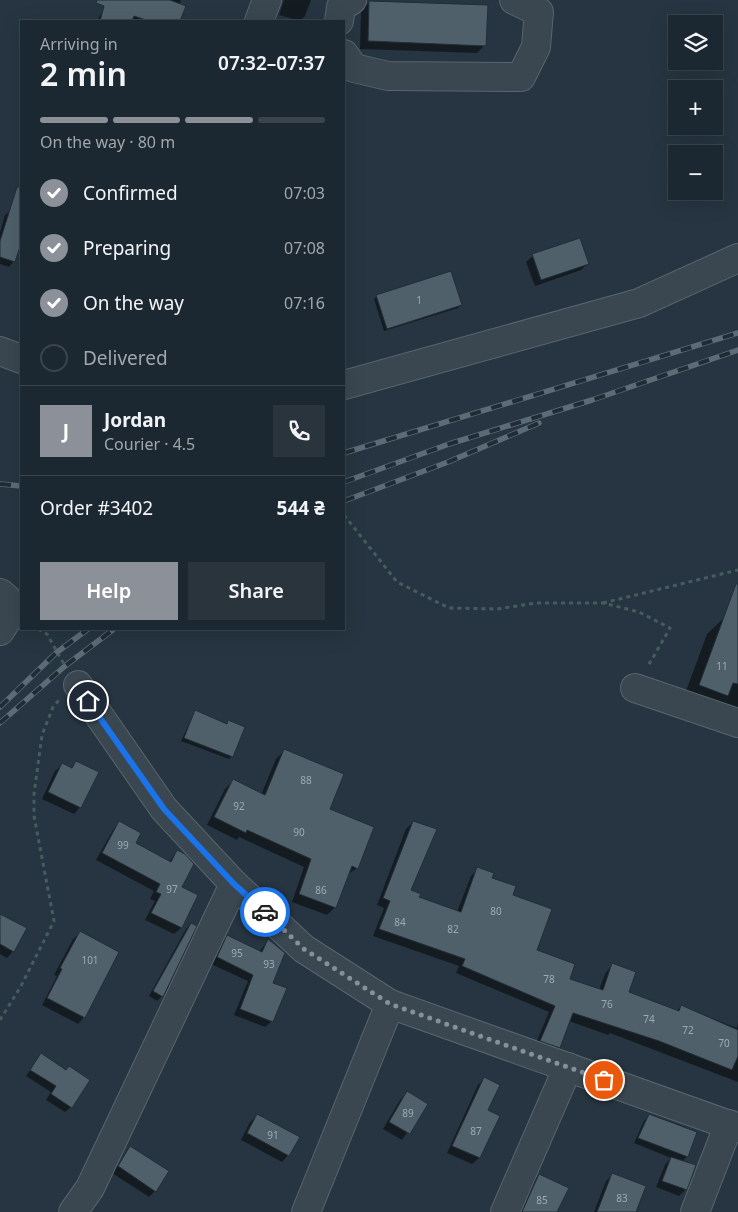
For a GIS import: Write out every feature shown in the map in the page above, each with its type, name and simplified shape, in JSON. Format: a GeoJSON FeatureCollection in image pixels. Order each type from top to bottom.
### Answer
{"type":"FeatureCollection","features":[{"type":"Feature","properties":{"kind":"street"},"geometry":{"type":"LineString","coordinates":[[259,20],[267,0]]}},
{"type":"Feature","properties":{"kind":"street"},"geometry":{"type":"LineString","coordinates":[[340,20],[341,7],[352,0]]}},
{"type":"Feature","properties":{"kind":"street"},"geometry":{"type":"LineString","coordinates":[[345,55],[354,68],[388,76],[521,77],[536,47],[539,12],[514,0]]}},
{"type":"Feature","properties":{"kind":"street"},"geometry":{"type":"LineString","coordinates":[[345,385],[639,303],[738,258]]}},
{"type":"Feature","properties":{"kind":"street"},"geometry":{"type":"LineString","coordinates":[[0,351],[20,359]]}},
{"type":"Feature","properties":{"kind":"street"},"geometry":{"type":"LineString","coordinates":[[0,593],[7,599],[7,620],[0,631]]}},
{"type":"Feature","properties":{"kind":"street"},"geometry":{"type":"LineString","coordinates":[[76,682],[164,809],[234,884],[304,949],[390,1004],[733,1126],[695,1212]]}},
{"type":"Feature","properties":{"kind":"street"},"geometry":{"type":"LineString","coordinates":[[635,688],[738,723]]}},
{"type":"Feature","properties":{"kind":"street"},"geometry":{"type":"LineString","coordinates":[[73,1212],[90,1188],[234,884]]}},
{"type":"Feature","properties":{"kind":"street"},"geometry":{"type":"LineString","coordinates":[[306,1212],[390,1004]]}},
{"type":"Feature","properties":{"kind":"street"},"geometry":{"type":"LineString","coordinates":[[505,1212],[568,1067]]}},
{"type":"Feature","properties":{"kind":"path"},"geometry":{"type":"LineString","coordinates":[[345,516],[397,582],[450,608],[497,609],[536,603],[603,603],[738,570]]}},
{"type":"Feature","properties":{"kind":"path"},"geometry":{"type":"LineString","coordinates":[[603,603],[639,612],[670,628],[635,688]]}},
{"type":"Feature","properties":{"kind":"path"},"geometry":{"type":"LineString","coordinates":[[0,1020],[21,986],[54,921],[34,816],[34,794],[42,734],[53,707],[76,682],[47,634],[41,630]]}},
{"type":"Feature","properties":{"kind":"building"},"geometry":{"type":"Polygon","coordinates":[[[97,0],[170,0],[186,6],[180,20],[146,20],[134,16],[132,20],[100,20],[104,6],[96,3],[97,0]]]}},
{"type":"Feature","properties":{"kind":"building"},"geometry":{"type":"Polygon","coordinates":[[[369,1],[488,5],[486,46],[368,41],[369,1]]]}},
{"type":"Feature","properties":{"kind":"building"},"geometry":{"type":"Polygon","coordinates":[[[17,187],[20,187],[20,247],[15,262],[0,257],[0,241],[17,187]]]}},
{"type":"Feature","properties":{"kind":"building"},"geometry":{"type":"Polygon","coordinates":[[[580,238],[589,264],[541,280],[532,254],[580,238]]]}},
{"type":"Feature","properties":{"kind":"building"},"geometry":{"type":"Polygon","coordinates":[[[451,271],[462,305],[387,329],[376,295],[451,271]]]}},
{"type":"Feature","properties":{"kind":"building"},"geometry":{"type":"Polygon","coordinates":[[[736,584],[738,584],[738,684],[733,683],[728,696],[699,685],[736,584]]]}},
{"type":"Feature","properties":{"kind":"building"},"geometry":{"type":"Polygon","coordinates":[[[195,710],[227,724],[228,720],[245,727],[233,757],[184,738],[195,710]]]}},
{"type":"Feature","properties":{"kind":"building"},"geometry":{"type":"Polygon","coordinates":[[[284,749],[344,774],[330,809],[374,827],[358,869],[352,866],[336,908],[299,894],[311,859],[247,830],[246,833],[214,817],[233,779],[265,795],[284,749]]]}},
{"type":"Feature","properties":{"kind":"building"},"geometry":{"type":"Polygon","coordinates":[[[76,761],[99,772],[81,808],[48,792],[62,763],[72,768],[76,761]]]}},
{"type":"Feature","properties":{"kind":"building"},"geometry":{"type":"Polygon","coordinates":[[[119,821],[141,833],[136,843],[171,862],[177,850],[185,854],[194,864],[182,887],[198,895],[182,928],[151,913],[161,894],[156,892],[160,884],[102,853],[119,821]]]}},
{"type":"Feature","properties":{"kind":"building"},"geometry":{"type":"Polygon","coordinates":[[[413,821],[437,829],[411,890],[421,894],[419,897],[461,912],[477,867],[494,873],[492,878],[516,886],[513,895],[552,909],[537,950],[575,964],[570,979],[603,990],[612,963],[636,972],[629,992],[679,1011],[681,1005],[738,1030],[738,1056],[732,1070],[659,1041],[573,1013],[560,1048],[540,1041],[555,1006],[462,966],[465,959],[379,929],[390,901],[383,898],[413,821]]]}},
{"type":"Feature","properties":{"kind":"building"},"geometry":{"type":"Polygon","coordinates":[[[0,914],[27,928],[14,952],[0,944],[0,914]]]}},
{"type":"Feature","properties":{"kind":"building"},"geometry":{"type":"Polygon","coordinates":[[[191,923],[197,926],[163,997],[153,991],[191,923]]]}},
{"type":"Feature","properties":{"kind":"building"},"geometry":{"type":"Polygon","coordinates":[[[80,931],[119,952],[85,1018],[47,998],[62,969],[60,968],[80,931]]]}},
{"type":"Feature","properties":{"kind":"building"},"geometry":{"type":"Polygon","coordinates":[[[227,935],[262,952],[268,939],[285,953],[273,983],[287,988],[273,1022],[240,1009],[253,975],[217,957],[227,935]]]}},
{"type":"Feature","properties":{"kind":"building"},"geometry":{"type":"Polygon","coordinates":[[[41,1053],[66,1070],[69,1066],[90,1080],[72,1108],[51,1094],[56,1086],[30,1070],[41,1053]]]}},
{"type":"Feature","properties":{"kind":"building"},"geometry":{"type":"Polygon","coordinates":[[[484,1077],[500,1085],[488,1110],[500,1116],[480,1158],[452,1146],[484,1077]]]}},
{"type":"Feature","properties":{"kind":"building"},"geometry":{"type":"Polygon","coordinates":[[[407,1091],[428,1104],[410,1134],[389,1122],[407,1091]]]}},
{"type":"Feature","properties":{"kind":"building"},"geometry":{"type":"Polygon","coordinates":[[[257,1114],[300,1137],[289,1156],[247,1133],[257,1114]]]}},
{"type":"Feature","properties":{"kind":"building"},"geometry":{"type":"Polygon","coordinates":[[[649,1114],[697,1132],[688,1157],[638,1138],[649,1114]]]}},
{"type":"Feature","properties":{"kind":"building"},"geometry":{"type":"Polygon","coordinates":[[[130,1146],[169,1171],[156,1192],[118,1166],[130,1146]]]}},
{"type":"Feature","properties":{"kind":"building"},"geometry":{"type":"Polygon","coordinates":[[[671,1157],[696,1165],[687,1190],[662,1181],[671,1157]]]}},
{"type":"Feature","properties":{"kind":"building"},"geometry":{"type":"Polygon","coordinates":[[[612,1173],[646,1186],[636,1212],[597,1212],[612,1173]]]}},
{"type":"Feature","properties":{"kind":"building"},"geometry":{"type":"Polygon","coordinates":[[[539,1174],[569,1188],[557,1212],[522,1212],[539,1174]]]}},
{"type":"Feature","properties":{"kind":"railway"},"geometry":{"type":"LineString","coordinates":[[345,453],[738,333]]}},
{"type":"Feature","properties":{"kind":"railway"},"geometry":{"type":"LineString","coordinates":[[345,482],[449,444],[592,400],[738,350]]}},
{"type":"Feature","properties":{"kind":"railway"},"geometry":{"type":"LineString","coordinates":[[345,501],[448,462],[539,423]]}},
{"type":"Feature","properties":{"kind":"railway"},"geometry":{"type":"LineString","coordinates":[[0,484],[20,486]]}},
{"type":"Feature","properties":{"kind":"railway"},"geometry":{"type":"LineString","coordinates":[[0,707],[56,653],[87,630]]}},
{"type":"Feature","properties":{"kind":"railway"},"geometry":{"type":"LineString","coordinates":[[0,723],[65,666],[113,630]]}},
{"type":"Feature","properties":{"kind":"way so far"},"geometry":{"type":"LineString","coordinates":[[265,912],[304,949],[390,1004],[604,1080]]}},
{"type":"Feature","properties":{"kind":"route"},"geometry":{"type":"LineString","coordinates":[[88,701],[164,809],[234,884],[265,912]]}}]}
